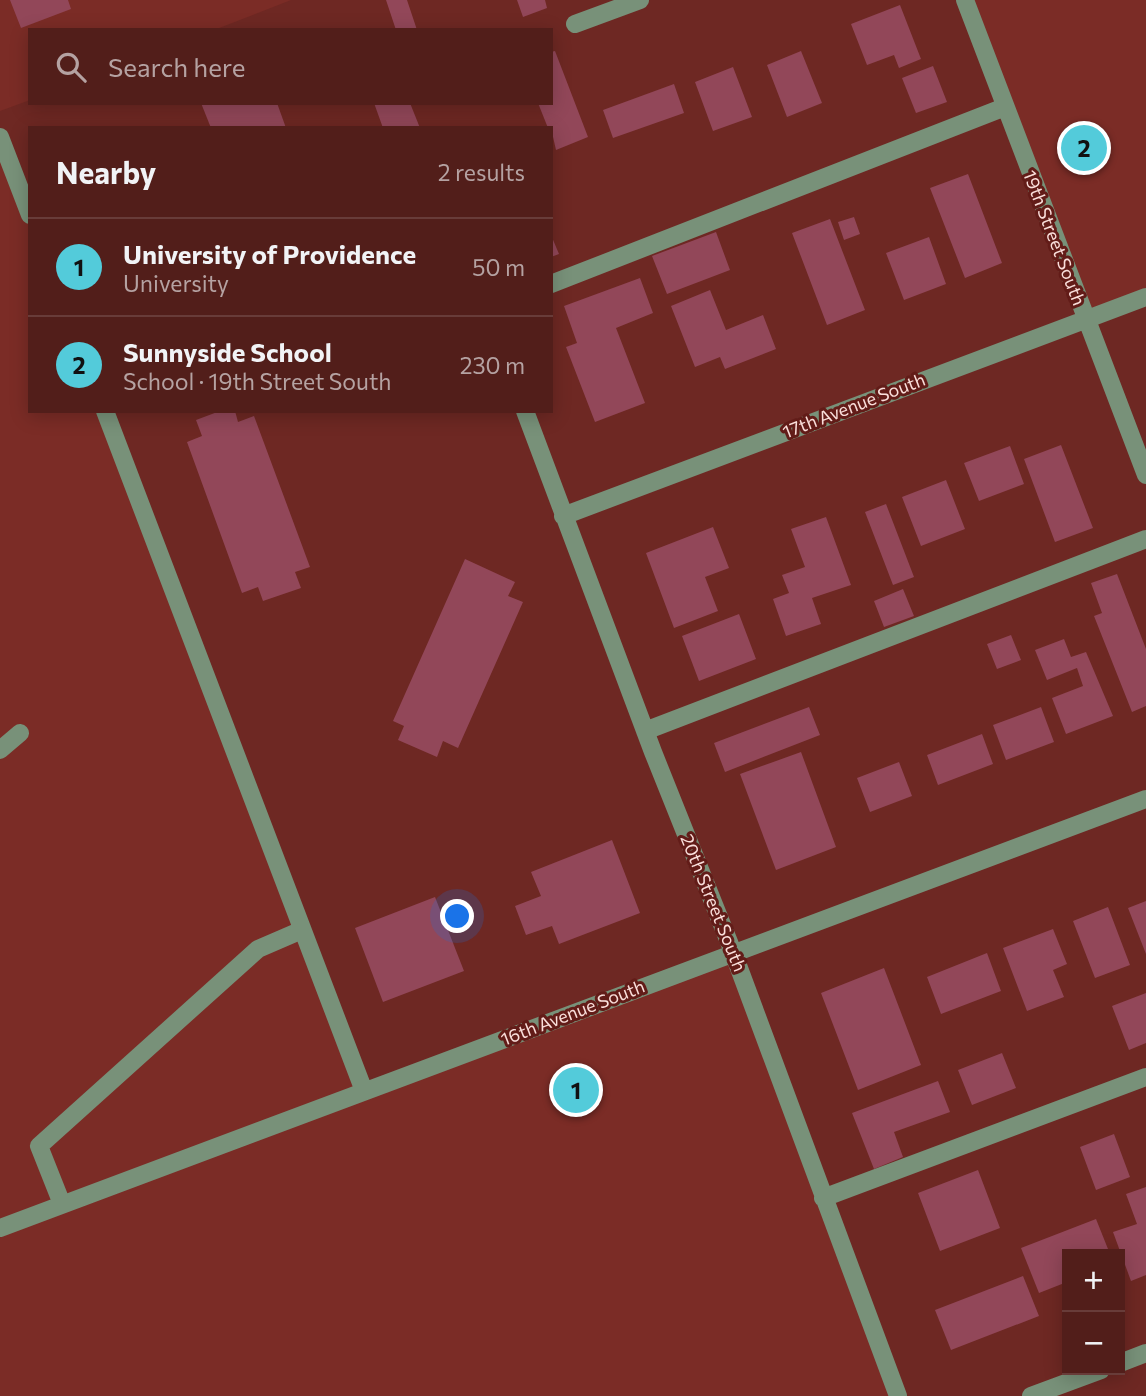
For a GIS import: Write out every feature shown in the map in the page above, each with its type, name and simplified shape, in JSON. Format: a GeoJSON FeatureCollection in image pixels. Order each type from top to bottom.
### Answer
{"type":"FeatureCollection","features":[{"type":"Feature","properties":{"kind":"street"},"geometry":{"type":"LineString","coordinates":[[575,24],[640,0]]}},
{"type":"Feature","properties":{"kind":"street","name":"19th Street South"},"geometry":{"type":"LineString","coordinates":[[965,0],[1146,475]]}},
{"type":"Feature","properties":{"kind":"street"},"geometry":{"type":"LineString","coordinates":[[553,283],[1005,107]]}},
{"type":"Feature","properties":{"kind":"street"},"geometry":{"type":"LineString","coordinates":[[0,137],[28,210]]}},
{"type":"Feature","properties":{"kind":"street","name":"17th Avenue South"},"geometry":{"type":"LineString","coordinates":[[563,516],[1146,297]]}},
{"type":"Feature","properties":{"kind":"street"},"geometry":{"type":"LineString","coordinates":[[105,413],[364,1091]]}},
{"type":"Feature","properties":{"kind":"street","name":"20th Street South"},"geometry":{"type":"LineString","coordinates":[[526,413],[645,731],[733,952],[898,1396]]}},
{"type":"Feature","properties":{"kind":"street"},"geometry":{"type":"LineString","coordinates":[[645,731],[1146,538]]}},
{"type":"Feature","properties":{"kind":"street"},"geometry":{"type":"LineString","coordinates":[[0,751],[20,733]]}},
{"type":"Feature","properties":{"kind":"street","name":"16th Avenue South"},"geometry":{"type":"LineString","coordinates":[[0,1227],[1146,799]]}},
{"type":"Feature","properties":{"kind":"street"},"geometry":{"type":"LineString","coordinates":[[62,1204],[39,1146],[258,949],[302,930]]}},
{"type":"Feature","properties":{"kind":"street"},"geometry":{"type":"LineString","coordinates":[[823,1198],[1146,1077]]}},
{"type":"Feature","properties":{"kind":"street"},"geometry":{"type":"LineString","coordinates":[[1125,1361],[1146,1353]]}},
{"type":"Feature","properties":{"kind":"street"},"geometry":{"type":"LineString","coordinates":[[1031,1396],[1088,1375]]}},
{"type":"Feature","properties":{"kind":"shaded area"},"geometry":{"type":"Polygon","coordinates":[[[0,0],[291,0],[219,28],[28,28],[28,101],[0,111],[0,0]]]}},
{"type":"Feature","properties":{"kind":"shaded area"},"geometry":{"type":"Polygon","coordinates":[[[966,0],[1146,0],[1146,297],[1086,319],[966,0]]]}},
{"type":"Feature","properties":{"kind":"shaded area"},"geometry":{"type":"Polygon","coordinates":[[[0,137],[28,210],[28,413],[106,413],[364,1090],[733,952],[900,1396],[0,1396],[0,137]]]}},
{"type":"Feature","properties":{"kind":"building"},"geometry":{"type":"Polygon","coordinates":[[[10,0],[68,0],[71,9],[21,28],[10,0]]]}},
{"type":"Feature","properties":{"kind":"building"},"geometry":{"type":"Polygon","coordinates":[[[386,0],[407,0],[416,28],[395,28],[386,0]]]}},
{"type":"Feature","properties":{"kind":"building"},"geometry":{"type":"Polygon","coordinates":[[[517,0],[545,0],[547,8],[523,17],[517,0]]]}},
{"type":"Feature","properties":{"kind":"building"},"geometry":{"type":"Polygon","coordinates":[[[900,5],[921,59],[899,68],[894,55],[867,65],[851,24],[900,5]]]}},
{"type":"Feature","properties":{"kind":"building"},"geometry":{"type":"Polygon","coordinates":[[[801,51],[822,103],[787,117],[767,65],[801,51]]]}},
{"type":"Feature","properties":{"kind":"building"},"geometry":{"type":"Polygon","coordinates":[[[553,52],[588,137],[556,150],[553,126],[547,126],[539,105],[553,105],[553,52]]]}},
{"type":"Feature","properties":{"kind":"building"},"geometry":{"type":"Polygon","coordinates":[[[933,66],[947,102],[916,113],[902,78],[933,66]]]}},
{"type":"Feature","properties":{"kind":"building"},"geometry":{"type":"Polygon","coordinates":[[[733,67],[752,117],[713,131],[695,82],[733,67]]]}},
{"type":"Feature","properties":{"kind":"building"},"geometry":{"type":"Polygon","coordinates":[[[674,84],[684,113],[613,138],[603,110],[674,84]]]}},
{"type":"Feature","properties":{"kind":"building"},"geometry":{"type":"Polygon","coordinates":[[[202,105],[278,105],[285,126],[210,126],[202,105]]]}},
{"type":"Feature","properties":{"kind":"building"},"geometry":{"type":"Polygon","coordinates":[[[375,105],[411,105],[419,126],[382,126],[375,105]]]}},
{"type":"Feature","properties":{"kind":"building"},"geometry":{"type":"Polygon","coordinates":[[[968,174],[1002,263],[965,278],[930,188],[968,174]]]}},
{"type":"Feature","properties":{"kind":"building"},"geometry":{"type":"Polygon","coordinates":[[[854,217],[860,234],[844,240],[838,222],[854,217]]]}},
{"type":"Feature","properties":{"kind":"building"},"geometry":{"type":"Polygon","coordinates":[[[830,219],[865,310],[827,325],[792,233],[830,219]]]}},
{"type":"Feature","properties":{"kind":"building"},"geometry":{"type":"Polygon","coordinates":[[[716,232],[730,270],[667,294],[652,256],[716,232]]]}},
{"type":"Feature","properties":{"kind":"building"},"geometry":{"type":"Polygon","coordinates":[[[929,237],[946,284],[904,300],[886,253],[929,237]]]}},
{"type":"Feature","properties":{"kind":"building"},"geometry":{"type":"Polygon","coordinates":[[[553,240],[559,254],[553,256],[553,240]]]}},
{"type":"Feature","properties":{"kind":"building"},"geometry":{"type":"Polygon","coordinates":[[[640,278],[653,313],[616,328],[645,403],[595,422],[566,347],[577,343],[564,306],[640,278]]]}},
{"type":"Feature","properties":{"kind":"building"},"geometry":{"type":"Polygon","coordinates":[[[710,290],[726,330],[763,315],[776,349],[725,369],[720,357],[695,367],[671,306],[710,290]]]}},
{"type":"Feature","properties":{"kind":"building"},"geometry":{"type":"Polygon","coordinates":[[[215,413],[236,413],[238,422],[254,416],[310,567],[295,572],[301,588],[263,601],[258,587],[242,593],[187,442],[202,436],[196,420],[215,413]]]}},
{"type":"Feature","properties":{"kind":"building"},"geometry":{"type":"Polygon","coordinates":[[[1061,445],[1093,528],[1055,542],[1024,459],[1061,445]]]}},
{"type":"Feature","properties":{"kind":"building"},"geometry":{"type":"Polygon","coordinates":[[[1010,446],[1024,484],[979,501],[964,463],[1010,446]]]}},
{"type":"Feature","properties":{"kind":"building"},"geometry":{"type":"Polygon","coordinates":[[[946,480],[965,529],[921,546],[902,497],[946,480]]]}},
{"type":"Feature","properties":{"kind":"building"},"geometry":{"type":"Polygon","coordinates":[[[886,504],[914,577],[893,585],[865,512],[886,504]]]}},
{"type":"Feature","properties":{"kind":"building"},"geometry":{"type":"Polygon","coordinates":[[[826,517],[851,585],[812,598],[821,624],[786,636],[773,599],[789,593],[782,575],[805,567],[791,529],[826,517]]]}},
{"type":"Feature","properties":{"kind":"building"},"geometry":{"type":"Polygon","coordinates":[[[713,527],[729,568],[705,577],[718,611],[674,628],[646,553],[713,527]]]}},
{"type":"Feature","properties":{"kind":"building"},"geometry":{"type":"Polygon","coordinates":[[[465,559],[515,582],[508,596],[523,602],[458,748],[443,741],[437,757],[398,740],[404,726],[393,721],[465,559]]]}},
{"type":"Feature","properties":{"kind":"building"},"geometry":{"type":"Polygon","coordinates":[[[1117,574],[1146,649],[1146,706],[1132,712],[1094,616],[1102,613],[1091,583],[1117,574]]]}},
{"type":"Feature","properties":{"kind":"building"},"geometry":{"type":"Polygon","coordinates":[[[903,589],[914,616],[884,627],[874,601],[903,589]]]}},
{"type":"Feature","properties":{"kind":"building"},"geometry":{"type":"Polygon","coordinates":[[[739,614],[756,659],[699,681],[682,636],[739,614]]]}},
{"type":"Feature","properties":{"kind":"building"},"geometry":{"type":"Polygon","coordinates":[[[1011,635],[1021,660],[997,669],[987,644],[1011,635]]]}},
{"type":"Feature","properties":{"kind":"building"},"geometry":{"type":"Polygon","coordinates":[[[1064,639],[1071,657],[1086,652],[1113,716],[1066,734],[1052,698],[1083,686],[1077,668],[1047,680],[1035,650],[1064,639]]]}},
{"type":"Feature","properties":{"kind":"building"},"geometry":{"type":"Polygon","coordinates":[[[809,707],[820,735],[725,772],[714,743],[809,707]]]}},
{"type":"Feature","properties":{"kind":"building"},"geometry":{"type":"Polygon","coordinates":[[[1041,707],[1054,742],[1006,760],[993,725],[1041,707]]]}},
{"type":"Feature","properties":{"kind":"building"},"geometry":{"type":"Polygon","coordinates":[[[982,734],[993,764],[938,785],[927,755],[982,734]]]}},
{"type":"Feature","properties":{"kind":"building"},"geometry":{"type":"Polygon","coordinates":[[[801,752],[836,847],[776,870],[740,774],[801,752]]]}},
{"type":"Feature","properties":{"kind":"building"},"geometry":{"type":"Polygon","coordinates":[[[899,762],[912,796],[870,812],[857,778],[899,762]]]}},
{"type":"Feature","properties":{"kind":"building"},"geometry":{"type":"Polygon","coordinates":[[[612,840],[640,913],[559,944],[552,926],[526,935],[515,906],[541,896],[531,872],[612,840]]]}},
{"type":"Feature","properties":{"kind":"building"},"geometry":{"type":"Polygon","coordinates":[[[435,897],[464,971],[383,1002],[355,928],[435,897]]]}},
{"type":"Feature","properties":{"kind":"building"},"geometry":{"type":"Polygon","coordinates":[[[1146,901],[1146,954],[1128,908],[1146,901]]]}},
{"type":"Feature","properties":{"kind":"building"},"geometry":{"type":"Polygon","coordinates":[[[1108,907],[1130,965],[1095,978],[1073,921],[1108,907]]]}},
{"type":"Feature","properties":{"kind":"building"},"geometry":{"type":"Polygon","coordinates":[[[1053,929],[1067,964],[1053,970],[1064,997],[1027,1011],[1003,948],[1053,929]]]}},
{"type":"Feature","properties":{"kind":"building"},"geometry":{"type":"Polygon","coordinates":[[[987,953],[1001,991],[941,1014],[927,977],[987,953]]]}},
{"type":"Feature","properties":{"kind":"building"},"geometry":{"type":"Polygon","coordinates":[[[884,968],[921,1065],[858,1090],[821,993],[884,968]]]}},
{"type":"Feature","properties":{"kind":"building"},"geometry":{"type":"Polygon","coordinates":[[[1146,993],[1146,1043],[1129,1050],[1112,1006],[1146,993]]]}},
{"type":"Feature","properties":{"kind":"building"},"geometry":{"type":"Polygon","coordinates":[[[1002,1053],[1016,1088],[972,1105],[958,1070],[1002,1053]]]}},
{"type":"Feature","properties":{"kind":"building"},"geometry":{"type":"Polygon","coordinates":[[[938,1081],[950,1112],[894,1132],[903,1157],[874,1169],[852,1113],[938,1081]]]}},
{"type":"Feature","properties":{"kind":"building"},"geometry":{"type":"Polygon","coordinates":[[[1114,1134],[1130,1177],[1096,1190],[1080,1147],[1114,1134]]]}},
{"type":"Feature","properties":{"kind":"building"},"geometry":{"type":"Polygon","coordinates":[[[978,1170],[1000,1228],[940,1251],[918,1193],[978,1170]]]}},
{"type":"Feature","properties":{"kind":"building"},"geometry":{"type":"Polygon","coordinates":[[[1146,1187],[1146,1275],[1131,1281],[1125,1265],[1125,1249],[1119,1249],[1113,1232],[1137,1224],[1126,1194],[1146,1187]]]}},
{"type":"Feature","properties":{"kind":"building"},"geometry":{"type":"Polygon","coordinates":[[[1096,1219],[1108,1249],[1062,1249],[1062,1284],[1039,1293],[1021,1248],[1096,1219]]]}},
{"type":"Feature","properties":{"kind":"building"},"geometry":{"type":"Polygon","coordinates":[[[1023,1276],[1039,1316],[951,1350],[935,1310],[1023,1276]]]}},
{"type":"Feature","properties":{"kind":"place","name":"Sunnyside School"},"geometry":{"type":"Point","coordinates":[1084,148]}},
{"type":"Feature","properties":{"kind":"place","name":"University of Providence"},"geometry":{"type":"Point","coordinates":[576,1090]}}]}
